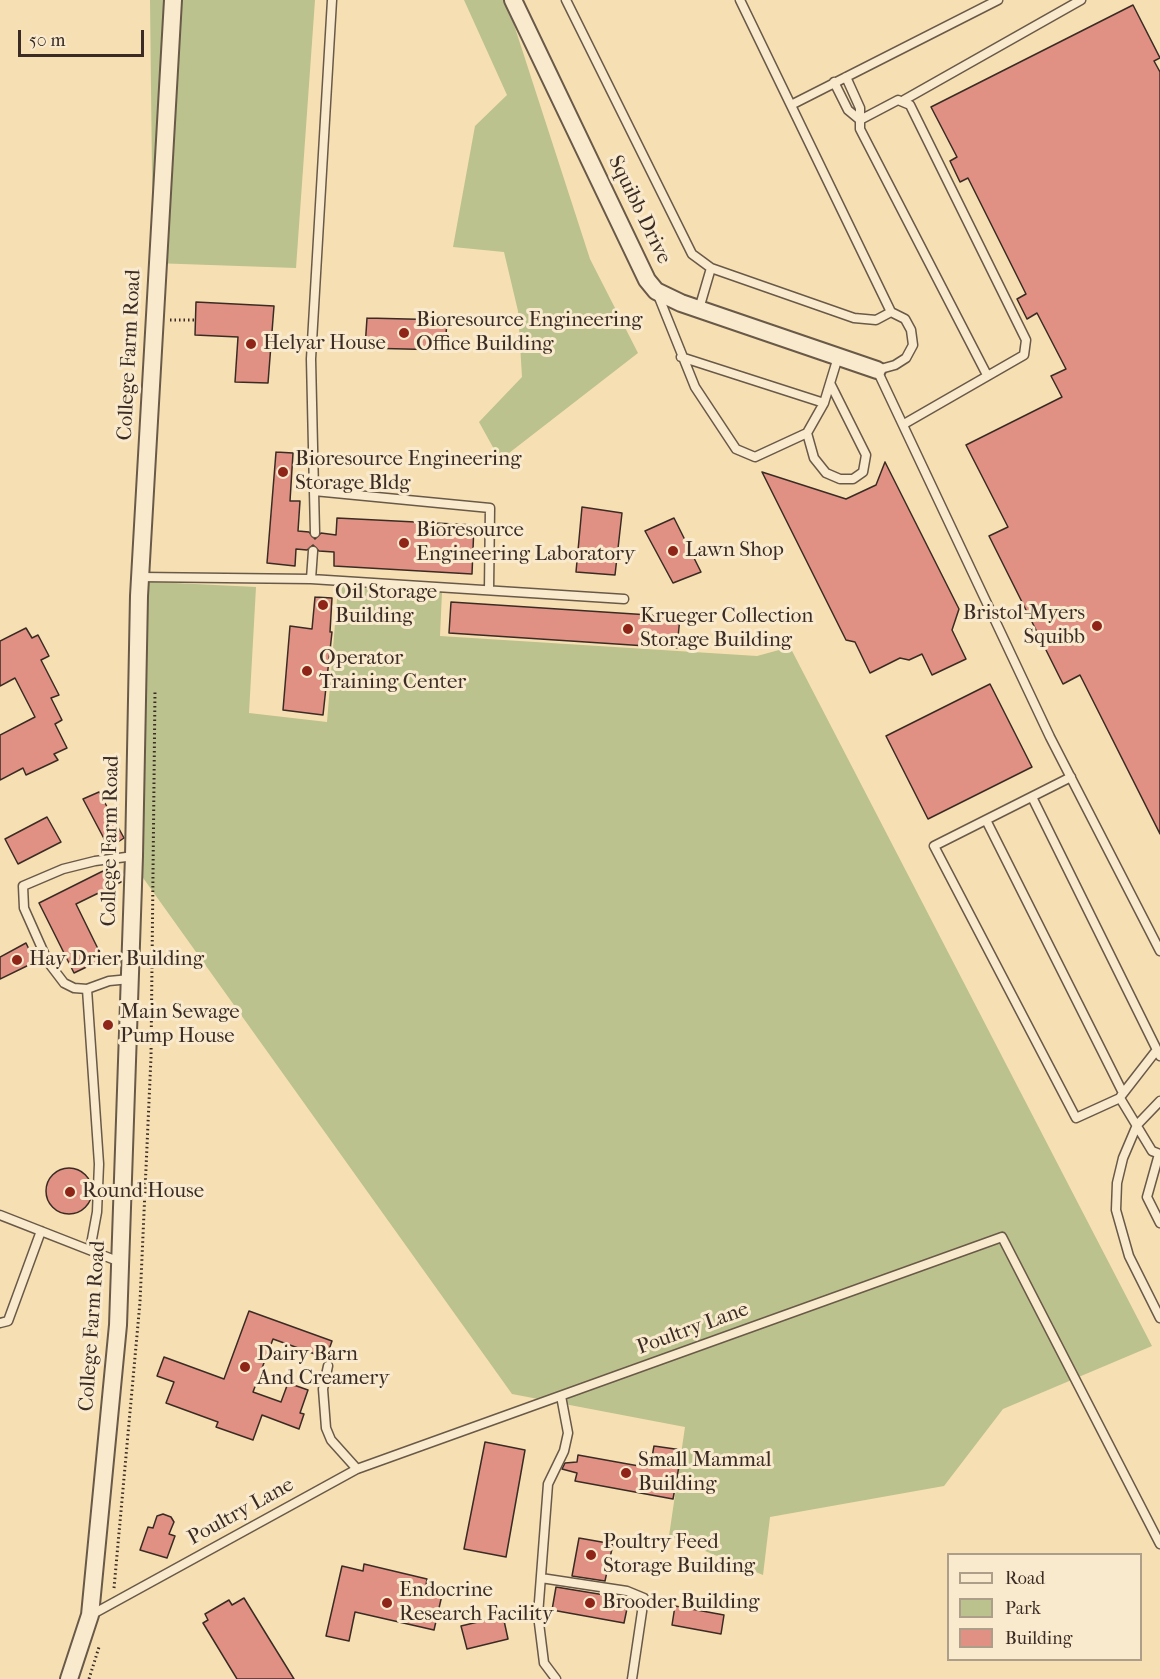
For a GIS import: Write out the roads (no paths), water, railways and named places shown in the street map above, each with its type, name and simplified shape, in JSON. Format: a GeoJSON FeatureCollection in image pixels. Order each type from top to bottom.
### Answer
{"type":"FeatureCollection","features":[{"type":"Feature","properties":{"kind":"street","name":"College Farm Road"},"geometry":{"type":"LineString","coordinates":[[69,1679],[90,1615],[118,1325],[134,856],[140,577],[173,0]]}},
{"type":"Feature","properties":{"kind":"street","name":"Squibb Drive"},"geometry":{"type":"LineString","coordinates":[[513,0],[647,280],[656,291],[699,309],[877,370]]}},
{"type":"Feature","properties":{"kind":"lane"},"geometry":{"type":"LineString","coordinates":[[315,533],[311,359],[332,0]]}},
{"type":"Feature","properties":{"kind":"lane"},"geometry":{"type":"LineString","coordinates":[[566,0],[692,254],[711,268],[854,318],[876,320],[891,312]]}},
{"type":"Feature","properties":{"kind":"lane"},"geometry":{"type":"LineString","coordinates":[[740,0],[891,312],[905,319],[911,330],[913,345],[906,358],[895,365],[877,370],[1071,777],[1160,951]]}},
{"type":"Feature","properties":{"kind":"lane"},"geometry":{"type":"LineString","coordinates":[[791,105],[998,0]]}},
{"type":"Feature","properties":{"kind":"lane"},"geometry":{"type":"LineString","coordinates":[[860,120],[898,100],[904,100],[1081,0]]}},
{"type":"Feature","properties":{"kind":"lane"},"geometry":{"type":"LineString","coordinates":[[846,77],[860,108],[861,129],[987,375]]}},
{"type":"Feature","properties":{"kind":"lane"},"geometry":{"type":"LineString","coordinates":[[834,82],[848,110],[860,120]]}},
{"type":"Feature","properties":{"kind":"lane"},"geometry":{"type":"LineString","coordinates":[[904,100],[910,105],[1026,340],[1024,354],[904,424]]}},
{"type":"Feature","properties":{"kind":"lane"},"geometry":{"type":"LineString","coordinates":[[699,309],[711,268]]}},
{"type":"Feature","properties":{"kind":"lane"},"geometry":{"type":"LineString","coordinates":[[656,291],[695,387],[736,449],[755,457],[807,433],[824,403],[838,357]]}},
{"type":"Feature","properties":{"kind":"lane"},"geometry":{"type":"LineString","coordinates":[[681,357],[824,403]]}},
{"type":"Feature","properties":{"kind":"lane"},"geometry":{"type":"LineString","coordinates":[[807,433],[814,458],[826,474],[840,479],[853,479],[863,472],[866,455],[831,385]]}},
{"type":"Feature","properties":{"kind":"lane"},"geometry":{"type":"LineString","coordinates":[[314,491],[490,508],[489,590]]}},
{"type":"Feature","properties":{"kind":"lane"},"geometry":{"type":"LineString","coordinates":[[311,579],[313,551]]}},
{"type":"Feature","properties":{"kind":"lane"},"geometry":{"type":"LineString","coordinates":[[140,577],[311,579],[624,599]]}},
{"type":"Feature","properties":{"kind":"lane"},"geometry":{"type":"LineString","coordinates":[[1032,797],[1158,1053],[1121,1095],[1076,1118],[934,846],[1071,777]]}},
{"type":"Feature","properties":{"kind":"lane"},"geometry":{"type":"LineString","coordinates":[[986,820],[1121,1095],[1152,1151],[1159,1154],[1147,1197],[1160,1223]]}},
{"type":"Feature","properties":{"kind":"lane"},"geometry":{"type":"LineString","coordinates":[[130,979],[109,981],[87,989],[74,988],[64,983],[48,962],[24,908],[23,886],[63,869],[95,861],[134,856]]}},
{"type":"Feature","properties":{"kind":"lane"},"geometry":{"type":"LineString","coordinates":[[87,989],[99,1164],[97,1212],[90,1250]]}},
{"type":"Feature","properties":{"kind":"lane"},"geometry":{"type":"LineString","coordinates":[[1160,1101],[1137,1125],[1123,1158],[1117,1183],[1116,1210],[1129,1256],[1160,1318]]}},
{"type":"Feature","properties":{"kind":"lane"},"geometry":{"type":"LineString","coordinates":[[0,1215],[121,1262]]}},
{"type":"Feature","properties":{"kind":"lane"},"geometry":{"type":"LineString","coordinates":[[0,1323],[8,1321],[41,1231]]}},
{"type":"Feature","properties":{"kind":"lane","name":"Poultry Lane"},"geometry":{"type":"LineString","coordinates":[[90,1615],[357,1469],[1002,1237],[1160,1544]]}},
{"type":"Feature","properties":{"kind":"lane"},"geometry":{"type":"LineString","coordinates":[[328,1366],[323,1389],[326,1428],[331,1440],[357,1469]]}},
{"type":"Feature","properties":{"kind":"lane"},"geometry":{"type":"LineString","coordinates":[[556,1679],[544,1663],[538,1615],[548,1484],[564,1451],[568,1433],[561,1396]]}},
{"type":"Feature","properties":{"kind":"lane"},"geometry":{"type":"LineString","coordinates":[[541,1578],[627,1591],[644,1598],[632,1679]]}},
{"type":"Feature","properties":{"kind":"place","name":"Bioresource Engineering Office Building"},"geometry":{"type":"Point","coordinates":[404,333]}},
{"type":"Feature","properties":{"kind":"place","name":"Helyar House"},"geometry":{"type":"Point","coordinates":[251,344]}},
{"type":"Feature","properties":{"kind":"place","name":"Bioresource Engineering Storage Bldg"},"geometry":{"type":"Point","coordinates":[283,472]}},
{"type":"Feature","properties":{"kind":"place","name":"Bioresource Engineering Laboratory"},"geometry":{"type":"Point","coordinates":[404,543]}},
{"type":"Feature","properties":{"kind":"place","name":"Lawn Shop"},"geometry":{"type":"Point","coordinates":[673,551]}},
{"type":"Feature","properties":{"kind":"place","name":"Oil Storage Building"},"geometry":{"type":"Point","coordinates":[323,605]}},
{"type":"Feature","properties":{"kind":"place","name":"Bristol-Myers Squibb"},"geometry":{"type":"Point","coordinates":[1097,626]}},
{"type":"Feature","properties":{"kind":"place","name":"Krueger Collection Storage Building"},"geometry":{"type":"Point","coordinates":[628,629]}},
{"type":"Feature","properties":{"kind":"place","name":"Operator Training Center"},"geometry":{"type":"Point","coordinates":[307,671]}},
{"type":"Feature","properties":{"kind":"place","name":"Hay Drier Building"},"geometry":{"type":"Point","coordinates":[17,960]}},
{"type":"Feature","properties":{"kind":"place","name":"Main Sewage Pump House"},"geometry":{"type":"Point","coordinates":[108,1025]}},
{"type":"Feature","properties":{"kind":"place","name":"Round House"},"geometry":{"type":"Point","coordinates":[70,1192]}},
{"type":"Feature","properties":{"kind":"place","name":"Dairy Barn And Creamery"},"geometry":{"type":"Point","coordinates":[245,1367]}},
{"type":"Feature","properties":{"kind":"place","name":"Small Mammal Building"},"geometry":{"type":"Point","coordinates":[626,1473]}},
{"type":"Feature","properties":{"kind":"place","name":"Poultry Feed Storage Building"},"geometry":{"type":"Point","coordinates":[591,1555]}},
{"type":"Feature","properties":{"kind":"place","name":"Endocrine Research Facility"},"geometry":{"type":"Point","coordinates":[387,1603]}},
{"type":"Feature","properties":{"kind":"place","name":"Brooder Building"},"geometry":{"type":"Point","coordinates":[590,1603]}}]}
